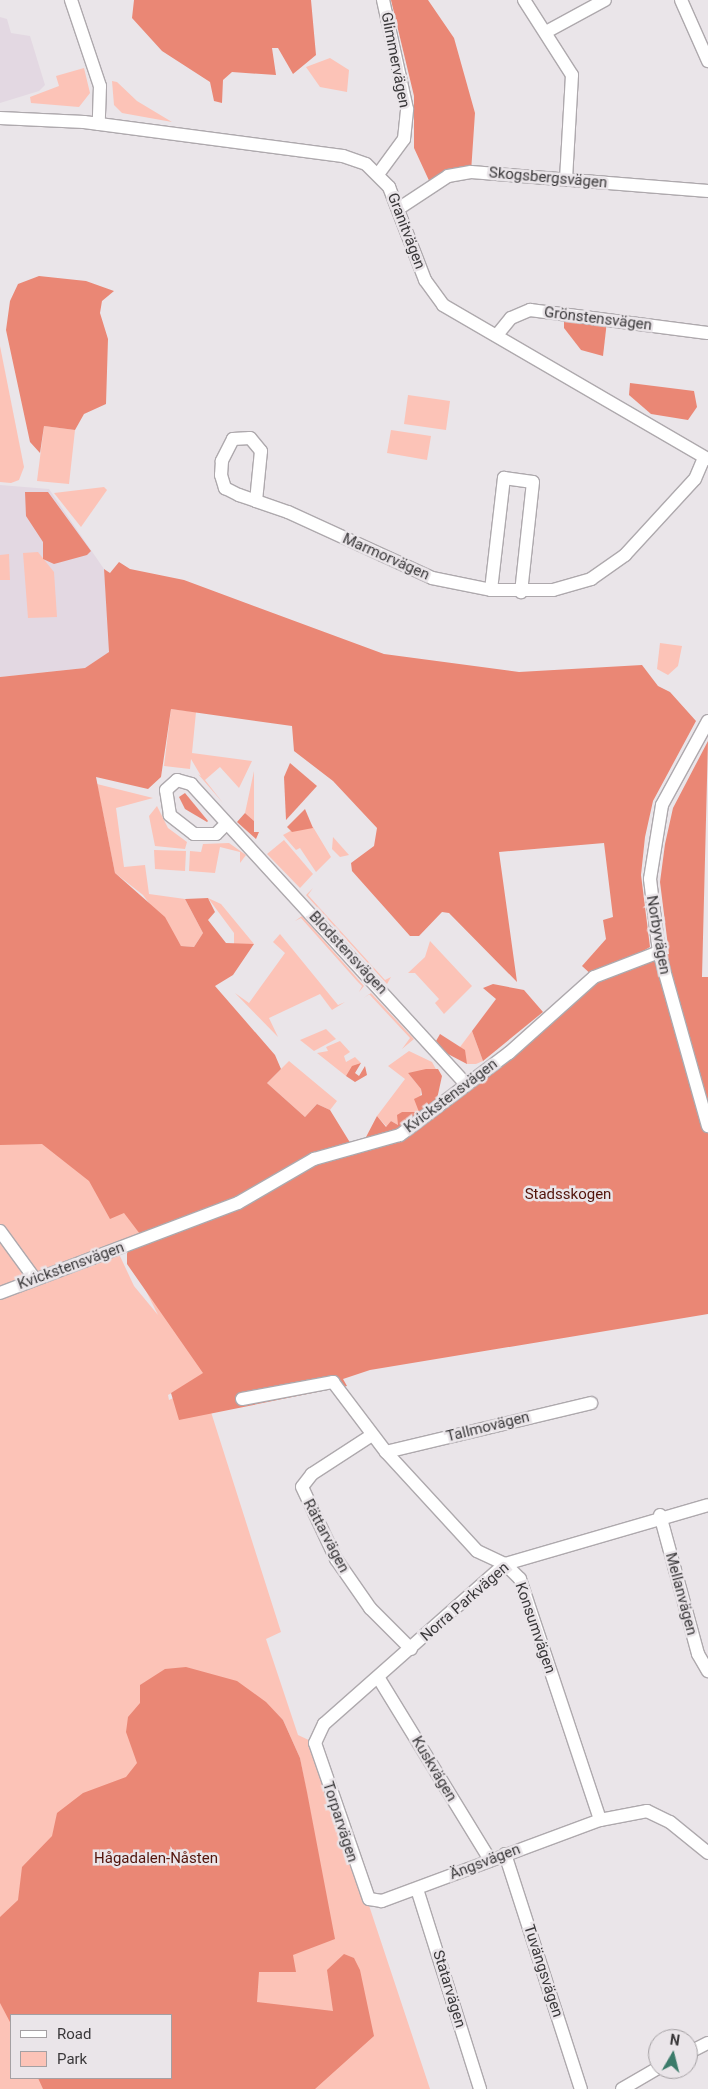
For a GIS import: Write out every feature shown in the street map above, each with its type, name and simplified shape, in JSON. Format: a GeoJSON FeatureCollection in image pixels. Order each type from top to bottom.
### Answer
{"type":"FeatureCollection","features":[{"type":"Feature","properties":{"kind":"street"},"geometry":{"type":"LineString","coordinates":[[71,0],[98,73],[99,124]]}},
{"type":"Feature","properties":{"kind":"street","name":"Glimmervägen"},"geometry":{"type":"LineString","coordinates":[[379,173],[404,139],[407,109],[383,0]]}},
{"type":"Feature","properties":{"kind":"street"},"geometry":{"type":"LineString","coordinates":[[524,0],[572,75],[566,180]]}},
{"type":"Feature","properties":{"kind":"street"},"geometry":{"type":"LineString","coordinates":[[546,32],[605,0]]}},
{"type":"Feature","properties":{"kind":"street"},"geometry":{"type":"LineString","coordinates":[[681,0],[708,61]]}},
{"type":"Feature","properties":{"kind":"street"},"geometry":{"type":"LineString","coordinates":[[0,118],[99,124],[343,156],[379,173]]}},
{"type":"Feature","properties":{"kind":"street","name":"Skogsbergsvägen"},"geometry":{"type":"LineString","coordinates":[[398,209],[448,176],[470,172],[708,191]]}},
{"type":"Feature","properties":{"kind":"street","name":"Granitvägen"},"geometry":{"type":"LineString","coordinates":[[379,173],[398,209],[425,280],[443,304],[706,458]]}},
{"type":"Feature","properties":{"kind":"street","name":"Grönstensvägen"},"geometry":{"type":"LineString","coordinates":[[497,335],[511,318],[530,310],[708,333]]}},
{"type":"Feature","properties":{"kind":"street","name":"Marmorvägen"},"geometry":{"type":"LineString","coordinates":[[256,501],[261,451],[250,438],[233,439],[222,461],[225,488],[256,501],[288,512],[407,570],[491,590],[521,592],[573,585],[609,567],[695,479],[706,458]]}},
{"type":"Feature","properties":{"kind":"street"},"geometry":{"type":"LineString","coordinates":[[491,590],[504,478],[533,482],[521,592]]}},
{"type":"Feature","properties":{"kind":"street","name":"Norbyvägen"},"geometry":{"type":"LineString","coordinates":[[708,721],[676,776],[662,805],[654,842],[650,879],[659,952],[708,1126]]}},
{"type":"Feature","properties":{"kind":"street","name":"Blodstensvägen"},"geometry":{"type":"LineString","coordinates":[[226,824],[216,834],[191,832],[170,815],[166,790],[177,780],[191,784],[466,1084]]}},
{"type":"Feature","properties":{"kind":"street","name":"Kvickstensvägen"},"geometry":{"type":"LineString","coordinates":[[0,1293],[238,1203],[314,1159],[400,1135],[509,1053],[594,977],[659,952]]}},
{"type":"Feature","properties":{"kind":"street"},"geometry":{"type":"LineString","coordinates":[[0,1232],[35,1279]]}},
{"type":"Feature","properties":{"kind":"street","name":"Konsumvägen"},"geometry":{"type":"LineString","coordinates":[[242,1399],[334,1382],[386,1452],[477,1551],[505,1564],[520,1579],[600,1820]]}},
{"type":"Feature","properties":{"kind":"street","name":"Tallmovägen"},"geometry":{"type":"LineString","coordinates":[[386,1452],[591,1403]]}},
{"type":"Feature","properties":{"kind":"street","name":"Rättarvägen"},"geometry":{"type":"LineString","coordinates":[[372,1435],[312,1474],[302,1487],[336,1559],[370,1608],[411,1649]]}},
{"type":"Feature","properties":{"kind":"street","name":"Norra Parkvägen"},"geometry":{"type":"LineString","coordinates":[[315,1743],[324,1724],[505,1564],[660,1515],[708,1505]]}},
{"type":"Feature","properties":{"kind":"street","name":"Mellanvägen"},"geometry":{"type":"LineString","coordinates":[[660,1515],[698,1654],[708,1671]]}},
{"type":"Feature","properties":{"kind":"street","name":"Kuskvägen"},"geometry":{"type":"LineString","coordinates":[[378,1677],[490,1860]]}},
{"type":"Feature","properties":{"kind":"street","name":"Torparvägen"},"geometry":{"type":"LineString","coordinates":[[315,1743],[369,1899]]}},
{"type":"Feature","properties":{"kind":"street"},"geometry":{"type":"LineString","coordinates":[[600,1820],[647,1811],[670,1822],[708,1854]]}},
{"type":"Feature","properties":{"kind":"street","name":"Ängsvägen"},"geometry":{"type":"LineString","coordinates":[[369,1899],[382,1901],[600,1820]]}},
{"type":"Feature","properties":{"kind":"street","name":"Tuvängsvägen"},"geometry":{"type":"LineString","coordinates":[[505,1854],[581,2089]]}},
{"type":"Feature","properties":{"kind":"street","name":"Statarvägen"},"geometry":{"type":"LineString","coordinates":[[417,1889],[480,2089]]}},
{"type":"Feature","properties":{"kind":"street"},"geometry":{"type":"LineString","coordinates":[[622,2089],[648,2074]]}},
{"type":"Feature","properties":{"kind":"shaded area"},"geometry":{"type":"Polygon","coordinates":[[[0,17],[7,19],[11,33],[30,36],[45,85],[39,91],[0,103],[0,17]]]}},
{"type":"Feature","properties":{"kind":"shaded area"},"geometry":{"type":"Polygon","coordinates":[[[0,485],[49,489],[104,569],[110,652],[85,668],[0,677],[0,485]]]}},
{"type":"Feature","properties":{"kind":"green space"},"geometry":{"type":"Polygon","coordinates":[[[134,0],[311,0],[316,55],[293,74],[278,48],[272,48],[276,75],[232,72],[223,80],[222,103],[214,101],[210,82],[162,51],[132,18],[134,0]]]}},
{"type":"Feature","properties":{"kind":"green space"},"geometry":{"type":"Polygon","coordinates":[[[391,0],[428,0],[454,38],[475,113],[471,172],[432,187],[414,148],[414,96],[391,0]]]}},
{"type":"Feature","properties":{"kind":"green space"},"geometry":{"type":"Polygon","coordinates":[[[330,58],[349,70],[347,92],[320,87],[306,67],[330,58]]]}},
{"type":"Feature","properties":{"kind":"green space"},"geometry":{"type":"Polygon","coordinates":[[[84,68],[90,93],[79,107],[31,103],[30,97],[59,86],[56,76],[84,68]]]}},
{"type":"Feature","properties":{"kind":"green space"},"geometry":{"type":"Polygon","coordinates":[[[112,81],[117,82],[137,101],[172,122],[122,113],[114,105],[112,81]]]}},
{"type":"Feature","properties":{"kind":"green space"},"geometry":{"type":"Polygon","coordinates":[[[39,276],[86,281],[114,291],[102,301],[100,313],[108,339],[106,404],[84,414],[75,430],[44,426],[40,453],[30,442],[6,330],[10,301],[18,284],[39,276]]]}},
{"type":"Feature","properties":{"kind":"green space"},"geometry":{"type":"Polygon","coordinates":[[[564,315],[607,321],[603,356],[581,350],[564,328],[564,315]]]}},
{"type":"Feature","properties":{"kind":"green space"},"geometry":{"type":"Polygon","coordinates":[[[0,346],[24,467],[19,480],[11,483],[0,482],[0,346]]]}},
{"type":"Feature","properties":{"kind":"green space"},"geometry":{"type":"Polygon","coordinates":[[[630,383],[694,391],[697,407],[688,420],[651,414],[629,395],[630,383]]]}},
{"type":"Feature","properties":{"kind":"green space"},"geometry":{"type":"Polygon","coordinates":[[[408,395],[450,401],[446,430],[404,424],[408,395]]]}},
{"type":"Feature","properties":{"kind":"green space"},"geometry":{"type":"Polygon","coordinates":[[[44,426],[75,430],[69,484],[37,481],[44,426]]]}},
{"type":"Feature","properties":{"kind":"green space"},"geometry":{"type":"Polygon","coordinates":[[[391,430],[431,436],[427,460],[387,453],[391,430]]]}},
{"type":"Feature","properties":{"kind":"green space"},"geometry":{"type":"Polygon","coordinates":[[[104,487],[107,490],[81,527],[54,493],[104,487]]]}},
{"type":"Feature","properties":{"kind":"green space"},"geometry":{"type":"Polygon","coordinates":[[[25,492],[48,492],[91,551],[87,555],[54,564],[43,559],[43,542],[26,516],[25,492]]]}},
{"type":"Feature","properties":{"kind":"green space"},"geometry":{"type":"Polygon","coordinates":[[[38,552],[54,572],[57,617],[28,618],[23,553],[38,552]]]}},
{"type":"Feature","properties":{"kind":"green space"},"geometry":{"type":"Polygon","coordinates":[[[9,554],[10,580],[0,580],[0,555],[9,554]]]}},
{"type":"Feature","properties":{"kind":"green space","name":"Stadsskogen"},"geometry":{"type":"Polygon","coordinates":[[[119,562],[130,569],[184,580],[384,654],[519,672],[642,665],[658,686],[670,692],[696,721],[653,801],[645,837],[641,875],[650,947],[612,969],[647,957],[669,954],[660,882],[665,844],[673,808],[708,741],[702,977],[708,977],[708,1314],[370,1370],[343,1379],[347,1386],[179,1420],[171,1393],[203,1373],[127,1264],[127,1251],[143,1238],[124,1213],[110,1219],[89,1181],[42,1144],[0,1145],[0,677],[85,668],[109,652],[104,569],[110,573],[119,562]],[[171,709],[161,777],[148,789],[96,777],[115,873],[165,917],[181,946],[194,947],[203,933],[185,899],[208,898],[215,912],[208,920],[226,943],[254,944],[233,975],[215,986],[275,1055],[281,1069],[267,1083],[305,1117],[317,1104],[330,1110],[354,1149],[400,1135],[594,977],[582,966],[606,939],[603,920],[613,917],[604,843],[499,852],[517,982],[449,913],[442,912],[419,936],[410,936],[352,871],[351,863],[374,846],[377,828],[333,781],[294,751],[292,726],[171,709]]]}},
{"type":"Feature","properties":{"kind":"green space"},"geometry":{"type":"Polygon","coordinates":[[[660,643],[682,646],[678,666],[668,675],[657,669],[660,643]]]}},
{"type":"Feature","properties":{"kind":"green space"},"geometry":{"type":"Polygon","coordinates":[[[171,709],[196,712],[192,753],[252,761],[239,788],[220,767],[205,780],[223,803],[198,774],[201,776],[191,759],[190,769],[164,766],[171,709]]]}},
{"type":"Feature","properties":{"kind":"green space"},"geometry":{"type":"Polygon","coordinates":[[[290,763],[317,786],[286,820],[284,777],[290,763]]]}},
{"type":"Feature","properties":{"kind":"green space"},"geometry":{"type":"Polygon","coordinates":[[[254,771],[254,821],[245,813],[254,771]]]}},
{"type":"Feature","properties":{"kind":"green space","name":"Hågadalen-Nåsten"},"geometry":{"type":"Polygon","coordinates":[[[0,772],[211,1144],[211,1412],[281,1632],[266,1639],[298,1735],[315,1743],[430,2089],[0,2089],[0,772]],[[126,1251],[119,1254],[134,1286],[158,1315],[126,1251]],[[203,1375],[168,1395],[169,1400],[208,1382],[203,1375]],[[271,1708],[314,1832],[300,1758],[283,1720],[271,1708]]]}},
{"type":"Feature","properties":{"kind":"green space"},"geometry":{"type":"Polygon","coordinates":[[[97,784],[153,798],[116,808],[124,867],[145,865],[149,894],[185,899],[203,933],[194,947],[181,946],[143,895],[115,873],[97,784]]]}},
{"type":"Feature","properties":{"kind":"green space"},"geometry":{"type":"Polygon","coordinates":[[[185,793],[207,822],[185,809],[179,797],[185,793]]]}},
{"type":"Feature","properties":{"kind":"green space"},"geometry":{"type":"Polygon","coordinates":[[[157,806],[168,828],[187,842],[185,849],[155,846],[149,816],[157,806]]]}},
{"type":"Feature","properties":{"kind":"green space"},"geometry":{"type":"Polygon","coordinates":[[[305,809],[313,828],[292,832],[287,827],[305,809]]]}},
{"type":"Feature","properties":{"kind":"green space"},"geometry":{"type":"Polygon","coordinates":[[[245,813],[254,821],[254,832],[259,832],[256,839],[237,822],[245,813]]]}},
{"type":"Feature","properties":{"kind":"green space"},"geometry":{"type":"Polygon","coordinates":[[[313,827],[331,857],[316,872],[300,848],[296,850],[283,835],[296,828],[313,827]]]}},
{"type":"Feature","properties":{"kind":"green space"},"geometry":{"type":"Polygon","coordinates":[[[333,837],[349,855],[340,857],[332,849],[333,837]]]}},
{"type":"Feature","properties":{"kind":"green space"},"geometry":{"type":"Polygon","coordinates":[[[284,840],[313,874],[300,888],[267,854],[284,840]]]}},
{"type":"Feature","properties":{"kind":"green space"},"geometry":{"type":"Polygon","coordinates":[[[229,843],[246,855],[240,863],[240,852],[220,847],[215,873],[189,871],[190,851],[201,852],[203,844],[229,843]]]}},
{"type":"Feature","properties":{"kind":"green space"},"geometry":{"type":"Polygon","coordinates":[[[154,850],[186,851],[185,871],[155,869],[154,850]]]}},
{"type":"Feature","properties":{"kind":"green space"},"geometry":{"type":"Polygon","coordinates":[[[313,888],[308,895],[385,980],[391,977],[387,984],[306,895],[313,888]]]}},
{"type":"Feature","properties":{"kind":"green space"},"geometry":{"type":"Polygon","coordinates":[[[208,898],[221,904],[254,944],[234,945],[234,933],[208,898]]]}},
{"type":"Feature","properties":{"kind":"green space"},"geometry":{"type":"Polygon","coordinates":[[[302,916],[364,986],[359,992],[362,986],[301,918],[295,921],[302,916]]]}},
{"type":"Feature","properties":{"kind":"green space"},"geometry":{"type":"Polygon","coordinates":[[[280,934],[338,1005],[345,1002],[332,1010],[320,994],[269,1018],[278,1037],[235,993],[249,1003],[285,953],[273,942],[280,934]]]}},
{"type":"Feature","properties":{"kind":"green space"},"geometry":{"type":"Polygon","coordinates":[[[430,941],[472,986],[444,1014],[435,1003],[439,999],[415,973],[408,973],[425,957],[430,941]]]}},
{"type":"Feature","properties":{"kind":"green space"},"geometry":{"type":"Polygon","coordinates":[[[493,984],[524,990],[543,1012],[483,1061],[472,1031],[496,999],[483,988],[493,984]]]}},
{"type":"Feature","properties":{"kind":"green space"},"geometry":{"type":"Polygon","coordinates":[[[371,993],[414,1039],[402,1049],[410,1038],[369,994],[371,993]]]}},
{"type":"Feature","properties":{"kind":"green space"},"geometry":{"type":"Polygon","coordinates":[[[326,1029],[336,1039],[314,1051],[300,1040],[326,1029]]]}},
{"type":"Feature","properties":{"kind":"green space"},"geometry":{"type":"Polygon","coordinates":[[[472,1031],[483,1061],[476,1064],[467,1064],[460,1047],[472,1031]]]}},
{"type":"Feature","properties":{"kind":"green space"},"geometry":{"type":"Polygon","coordinates":[[[440,1034],[465,1050],[467,1064],[446,1053],[436,1041],[440,1034]]]}},
{"type":"Feature","properties":{"kind":"green space"},"geometry":{"type":"Polygon","coordinates":[[[340,1041],[350,1052],[344,1056],[346,1062],[355,1057],[361,1063],[346,1076],[317,1053],[328,1051],[326,1047],[340,1041]]]}},
{"type":"Feature","properties":{"kind":"green space"},"geometry":{"type":"Polygon","coordinates":[[[409,1051],[432,1062],[437,1071],[408,1073],[421,1089],[419,1113],[402,1112],[398,1125],[391,1121],[387,1127],[377,1116],[405,1079],[388,1066],[409,1051]]]}},
{"type":"Feature","properties":{"kind":"green space"},"geometry":{"type":"Polygon","coordinates":[[[289,1061],[337,1101],[330,1110],[317,1104],[305,1117],[267,1083],[289,1061]]]}},
{"type":"Feature","properties":{"kind":"green space"},"geometry":{"type":"Polygon","coordinates":[[[361,1063],[355,1073],[359,1076],[365,1066],[367,1075],[355,1082],[346,1076],[352,1066],[361,1063]]]}},
{"type":"Feature","properties":{"kind":"green space"},"geometry":{"type":"Polygon","coordinates":[[[426,1069],[438,1069],[442,1076],[437,1099],[402,1129],[365,1139],[377,1116],[386,1127],[391,1121],[398,1125],[397,1115],[402,1112],[419,1112],[414,1099],[422,1095],[421,1089],[408,1073],[426,1069]]]}},
{"type":"Feature","properties":{"kind":"green space"},"geometry":{"type":"Polygon","coordinates":[[[186,1667],[237,1681],[266,1702],[283,1720],[300,1758],[335,1939],[293,1955],[296,1972],[259,1972],[257,2002],[333,2011],[327,1970],[344,1954],[354,1958],[360,1970],[374,2036],[315,2089],[43,2089],[38,2079],[172,2079],[172,2014],[10,2014],[10,2022],[0,2003],[0,1917],[18,1900],[22,1867],[52,1836],[57,1813],[83,1793],[126,1777],[137,1763],[126,1732],[128,1717],[140,1703],[140,1685],[165,1669],[186,1667]]]}}]}
